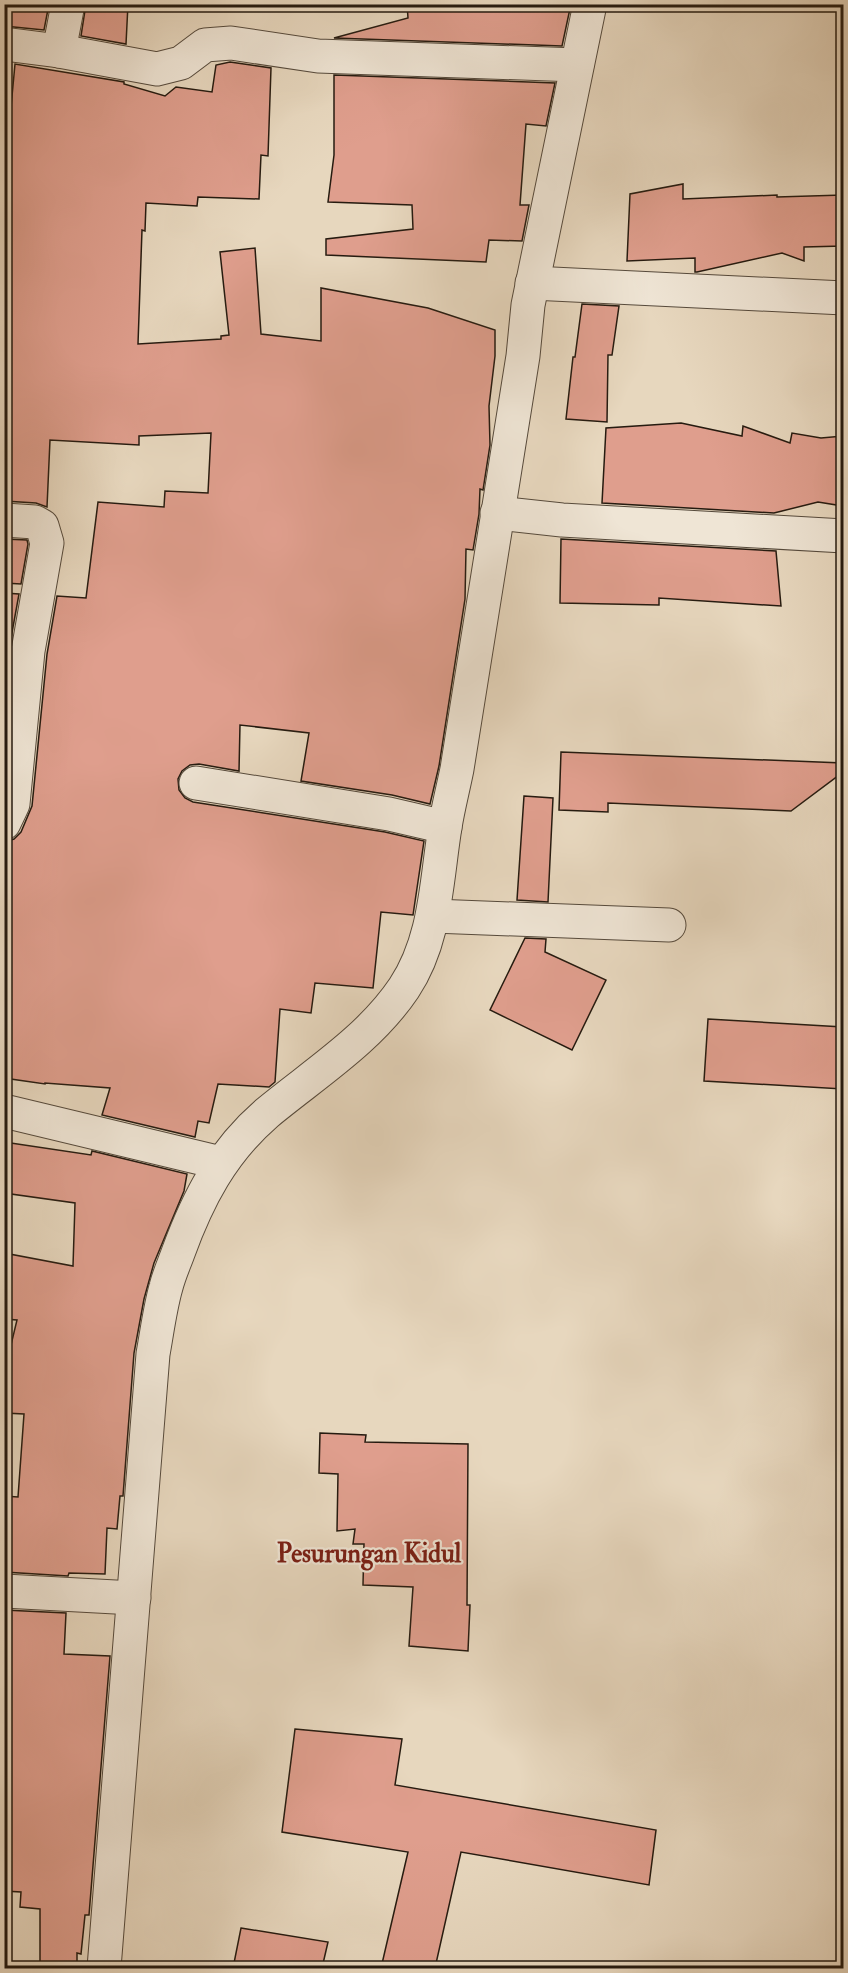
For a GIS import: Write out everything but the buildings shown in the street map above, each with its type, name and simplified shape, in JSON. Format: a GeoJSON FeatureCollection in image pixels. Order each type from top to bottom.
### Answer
{"type":"FeatureCollection","features":[{"type":"Feature","properties":{"kind":"street"},"geometry":{"type":"LineString","coordinates":[[59,51],[68,4]]}},
{"type":"Feature","properties":{"kind":"street"},"geometry":{"type":"LineString","coordinates":[[104,1968],[153,1354],[166,1287],[204,1190],[221,1163],[266,1114],[331,1063],[376,1022],[403,988],[419,960],[433,916],[445,827],[505,514],[536,283],[590,4]]}},
{"type":"Feature","properties":{"kind":"street"},"geometry":{"type":"LineString","coordinates":[[4,44],[59,51],[157,69],[181,63],[205,45],[231,43],[318,56],[577,66]]}},
{"type":"Feature","properties":{"kind":"street"},"geometry":{"type":"LineString","coordinates":[[536,283],[843,298]]}},
{"type":"Feature","properties":{"kind":"street"},"geometry":{"type":"LineString","coordinates":[[505,514],[843,536]]}},
{"type":"Feature","properties":{"kind":"street"},"geometry":{"type":"LineString","coordinates":[[4,520],[35,522],[42,526],[47,543],[28,651],[13,804],[4,823]]}},
{"type":"Feature","properties":{"kind":"street"},"geometry":{"type":"LineString","coordinates":[[196,783],[389,814],[445,827]]}},
{"type":"Feature","properties":{"kind":"street"},"geometry":{"type":"LineString","coordinates":[[433,916],[669,925]]}},
{"type":"Feature","properties":{"kind":"street"},"geometry":{"type":"LineString","coordinates":[[4,1111],[221,1163]]}},
{"type":"Feature","properties":{"kind":"street"},"geometry":{"type":"LineString","coordinates":[[4,1591],[134,1598]]}},
{"type":"Feature","properties":{"kind":"district","name":"Pesurungan Kidul"},"geometry":{"type":"Point","coordinates":[369,1554]}}]}
